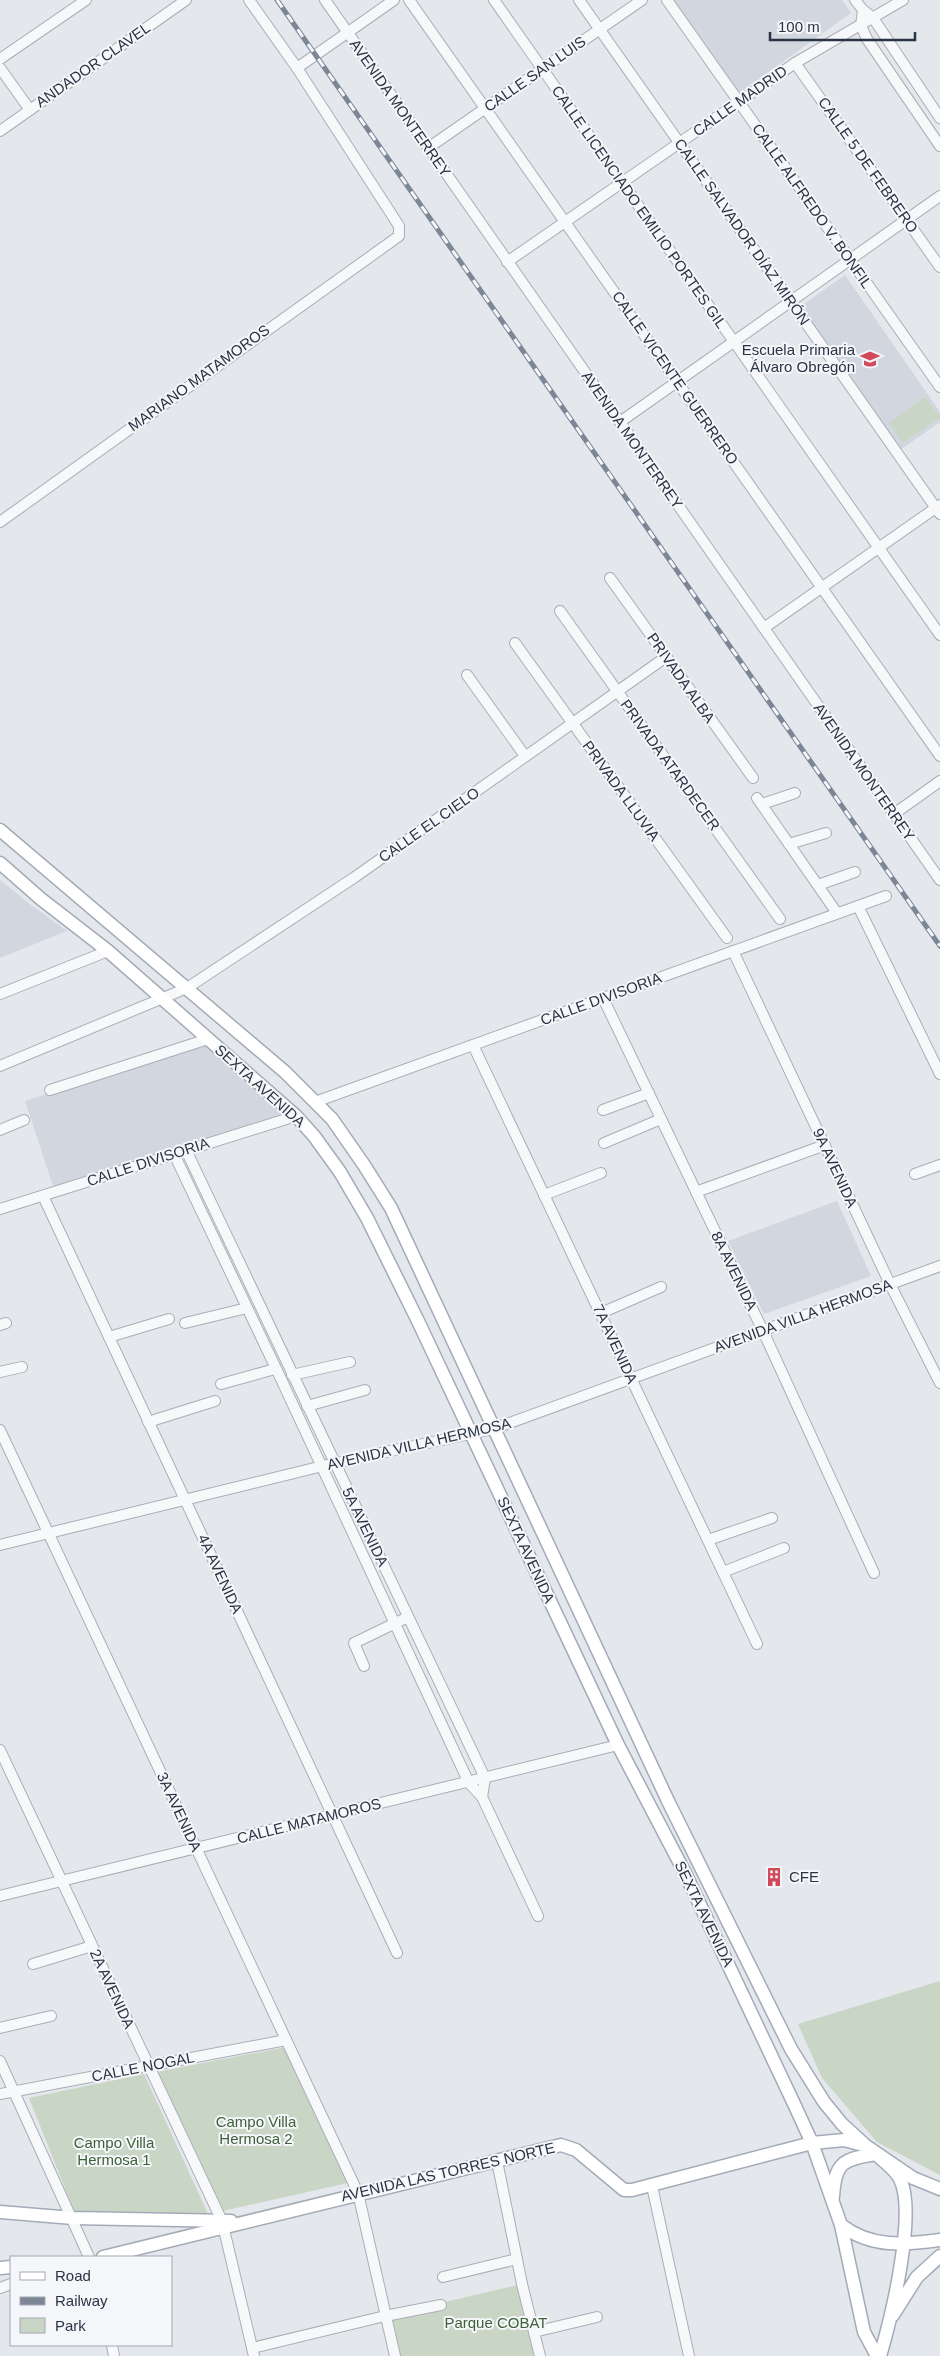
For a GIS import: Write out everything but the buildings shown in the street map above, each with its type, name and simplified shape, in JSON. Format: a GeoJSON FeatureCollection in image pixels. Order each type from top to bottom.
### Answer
{"type":"FeatureCollection","features":[{"type":"Feature","properties":{"kind":"main road","name":"SEXTA AVENIDA"},"geometry":{"type":"LineString","coordinates":[[0,830],[285,1072],[332,1119],[391,1208],[668,1801],[792,2049],[824,2102],[842,2124],[876,2154],[913,2178],[940,2189]]}},
{"type":"Feature","properties":{"kind":"main road","name":"SEXTA AVENIDA"},"geometry":{"type":"LineString","coordinates":[[0,863],[108,951],[296,1116],[314,1136],[340,1172],[367,1218],[418,1320],[618,1746],[685,1873],[812,2143],[841,2225],[864,2332],[879,2356]]}},
{"type":"Feature","properties":{"kind":"main road","name":"AVENIDA LAS TORRES NORTE"},"geometry":{"type":"LineString","coordinates":[[0,2212],[73,2218],[223,2225],[561,2145],[576,2150],[624,2190],[652,2186],[812,2143],[844,2140],[866,2146]]}},
{"type":"Feature","properties":{"kind":"main road"},"geometry":{"type":"LineString","coordinates":[[832,2204],[834,2176],[844,2163],[858,2157],[876,2154],[896,2172],[901,2180],[906,2211],[902,2244],[890,2320],[879,2356]]}},
{"type":"Feature","properties":{"kind":"main road"},"geometry":{"type":"LineString","coordinates":[[107,2256],[223,2225]]}},
{"type":"Feature","properties":{"kind":"main road"},"geometry":{"type":"LineString","coordinates":[[841,2225],[852,2234],[873,2242],[902,2244],[940,2240]]}},
{"type":"Feature","properties":{"kind":"main road"},"geometry":{"type":"LineString","coordinates":[[890,2320],[917,2277],[940,2256]]}},
{"type":"Feature","properties":{"kind":"street"},"geometry":{"type":"LineString","coordinates":[[0,60],[86,0]]}},
{"type":"Feature","properties":{"kind":"street","name":"ANDADOR CLAVEL"},"geometry":{"type":"LineString","coordinates":[[0,131],[186,0]]}},
{"type":"Feature","properties":{"kind":"street"},"geometry":{"type":"LineString","coordinates":[[249,0],[297,68],[394,0]]}},
{"type":"Feature","properties":{"kind":"street","name":"AVENIDA MONTERREY"},"geometry":{"type":"LineString","coordinates":[[325,0],[940,880]]}},
{"type":"Feature","properties":{"kind":"street","name":"CALLE VICENTE GUERRERO"},"geometry":{"type":"LineString","coordinates":[[409,0],[940,756]]}},
{"type":"Feature","properties":{"kind":"street","name":"CALLE LICENCIADO EMILIO PORTES GIL"},"geometry":{"type":"LineString","coordinates":[[494,0],[940,635]]}},
{"type":"Feature","properties":{"kind":"street","name":"CALLE SALVADOR DÍAZ MIRÓN"},"geometry":{"type":"LineString","coordinates":[[579,0],[939,509]]}},
{"type":"Feature","properties":{"kind":"street","name":"CALLE SAN LUIS"},"geometry":{"type":"LineString","coordinates":[[428,148],[642,0]]}},
{"type":"Feature","properties":{"kind":"street","name":"CALLE ALFREDO V. BONFIL"},"geometry":{"type":"LineString","coordinates":[[667,0],[940,387]]}},
{"type":"Feature","properties":{"kind":"street"},"geometry":{"type":"LineString","coordinates":[[855,0],[873,18],[940,118]]}},
{"type":"Feature","properties":{"kind":"street","name":"CALLE MADRID"},"geometry":{"type":"LineString","coordinates":[[508,262],[796,63],[903,0]]}},
{"type":"Feature","properties":{"kind":"street"},"geometry":{"type":"LineString","coordinates":[[863,10],[861,26],[940,146]]}},
{"type":"Feature","properties":{"kind":"street","name":"CALLE 5 DE FEBRERO"},"geometry":{"type":"LineString","coordinates":[[796,63],[940,267]]}},
{"type":"Feature","properties":{"kind":"street"},"geometry":{"type":"LineString","coordinates":[[0,68],[30,110]]}},
{"type":"Feature","properties":{"kind":"street","name":"MARIANO MATAMOROS"},"geometry":{"type":"LineString","coordinates":[[0,522],[399,236],[398,226],[297,68]]}},
{"type":"Feature","properties":{"kind":"street"},"geometry":{"type":"LineString","coordinates":[[620,422],[940,196]]}},
{"type":"Feature","properties":{"kind":"street"},"geometry":{"type":"LineString","coordinates":[[764,628],[939,509]]}},
{"type":"Feature","properties":{"kind":"street","name":"PRIVADA ALBA"},"geometry":{"type":"LineString","coordinates":[[610,578],[753,778]]}},
{"type":"Feature","properties":{"kind":"street","name":"PRIVADA ATARDECER"},"geometry":{"type":"LineString","coordinates":[[560,611],[780,919]]}},
{"type":"Feature","properties":{"kind":"street","name":"PRIVADA LLUVIA"},"geometry":{"type":"LineString","coordinates":[[515,643],[727,938]]}},
{"type":"Feature","properties":{"kind":"street","name":"CALLE EL CIELO"},"geometry":{"type":"LineString","coordinates":[[0,1066],[188,988],[355,877],[666,656]]}},
{"type":"Feature","properties":{"kind":"street"},"geometry":{"type":"LineString","coordinates":[[467,675],[525,756]]}},
{"type":"Feature","properties":{"kind":"street"},"geometry":{"type":"LineString","coordinates":[[894,814],[940,781]]}},
{"type":"Feature","properties":{"kind":"street"},"geometry":{"type":"LineString","coordinates":[[795,792],[759,801],[837,914]]}},
{"type":"Feature","properties":{"kind":"street"},"geometry":{"type":"LineString","coordinates":[[790,844],[826,833]]}},
{"type":"Feature","properties":{"kind":"street"},"geometry":{"type":"LineString","coordinates":[[818,885],[855,872]]}},
{"type":"Feature","properties":{"kind":"street","name":"CALLE DIVISORIA"},"geometry":{"type":"LineString","coordinates":[[315,1102],[886,896]]}},
{"type":"Feature","properties":{"kind":"street"},"geometry":{"type":"LineString","coordinates":[[858,906],[940,1074]]}},
{"type":"Feature","properties":{"kind":"street"},"geometry":{"type":"LineString","coordinates":[[0,994],[108,951]]}},
{"type":"Feature","properties":{"kind":"street","name":"9A AVENIDA"},"geometry":{"type":"LineString","coordinates":[[733,952],[890,1284],[940,1384]]}},
{"type":"Feature","properties":{"kind":"street","name":"8A AVENIDA"},"geometry":{"type":"LineString","coordinates":[[603,998],[763,1330],[874,1573]]}},
{"type":"Feature","properties":{"kind":"street"},"geometry":{"type":"LineString","coordinates":[[50,1090],[208,1039]]}},
{"type":"Feature","properties":{"kind":"street","name":"7A AVENIDA"},"geometry":{"type":"LineString","coordinates":[[473,1045],[757,1644]]}},
{"type":"Feature","properties":{"kind":"street"},"geometry":{"type":"LineString","coordinates":[[604,1110],[649,1093]]}},
{"type":"Feature","properties":{"kind":"street","name":"CALLE DIVISORIA"},"geometry":{"type":"LineString","coordinates":[[0,1209],[296,1116]]}},
{"type":"Feature","properties":{"kind":"street"},"geometry":{"type":"LineString","coordinates":[[604,1143],[661,1118]]}},
{"type":"Feature","properties":{"kind":"street"},"geometry":{"type":"LineString","coordinates":[[0,1130],[24,1120]]}},
{"type":"Feature","properties":{"kind":"street"},"geometry":{"type":"LineString","coordinates":[[696,1192],[825,1145]]}},
{"type":"Feature","properties":{"kind":"street","name":"5A AVENIDA"},"geometry":{"type":"LineString","coordinates":[[186,1150],[485,1778]]}},
{"type":"Feature","properties":{"kind":"street","name":"5A AVENIDA"},"geometry":{"type":"LineString","coordinates":[[174,1154],[322,1466],[469,1783],[482,1797],[538,1916]]}},
{"type":"Feature","properties":{"kind":"street"},"geometry":{"type":"LineString","coordinates":[[915,1174],[940,1165]]}},
{"type":"Feature","properties":{"kind":"street"},"geometry":{"type":"LineString","coordinates":[[544,1195],[601,1173]]}},
{"type":"Feature","properties":{"kind":"street","name":"4A AVENIDA"},"geometry":{"type":"LineString","coordinates":[[42,1196],[397,1953]]}},
{"type":"Feature","properties":{"kind":"street"},"geometry":{"type":"LineString","coordinates":[[226,1264],[238,1260]]}},
{"type":"Feature","properties":{"kind":"street","name":"AVENIDA VILLA HERMOSA"},"geometry":{"type":"LineString","coordinates":[[0,1545],[322,1466],[493,1429],[940,1266]]}},
{"type":"Feature","properties":{"kind":"street"},"geometry":{"type":"LineString","coordinates":[[601,1313],[661,1287]]}},
{"type":"Feature","properties":{"kind":"street"},"geometry":{"type":"LineString","coordinates":[[185,1323],[249,1313],[263,1313]]}},
{"type":"Feature","properties":{"kind":"street"},"geometry":{"type":"LineString","coordinates":[[109,1337],[169,1319]]}},
{"type":"Feature","properties":{"kind":"street"},"geometry":{"type":"LineString","coordinates":[[292,1375],[350,1362]]}},
{"type":"Feature","properties":{"kind":"street"},"geometry":{"type":"LineString","coordinates":[[0,1372],[22,1367]]}},
{"type":"Feature","properties":{"kind":"street"},"geometry":{"type":"LineString","coordinates":[[221,1384],[275,1368]]}},
{"type":"Feature","properties":{"kind":"street"},"geometry":{"type":"LineString","coordinates":[[307,1406],[365,1390]]}},
{"type":"Feature","properties":{"kind":"street"},"geometry":{"type":"LineString","coordinates":[[148,1422],[215,1401]]}},
{"type":"Feature","properties":{"kind":"street","name":"3A AVENIDA"},"geometry":{"type":"LineString","coordinates":[[0,1430],[358,2193],[395,2356]]}},
{"type":"Feature","properties":{"kind":"street"},"geometry":{"type":"LineString","coordinates":[[708,1540],[772,1518]]}},
{"type":"Feature","properties":{"kind":"street"},"geometry":{"type":"LineString","coordinates":[[723,1572],[784,1548]]}},
{"type":"Feature","properties":{"kind":"street"},"geometry":{"type":"LineString","coordinates":[[364,1666],[354,1643],[408,1617]]}},
{"type":"Feature","properties":{"kind":"street","name":"CALLE MATAMOROS"},"geometry":{"type":"LineString","coordinates":[[0,1896],[618,1746]]}},
{"type":"Feature","properties":{"kind":"street","name":"2A AVENIDA"},"geometry":{"type":"LineString","coordinates":[[0,1750],[223,2225],[253,2352]]}},
{"type":"Feature","properties":{"kind":"street"},"geometry":{"type":"LineString","coordinates":[[482,1797],[485,1778]]}},
{"type":"Feature","properties":{"kind":"street"},"geometry":{"type":"LineString","coordinates":[[33,1964],[92,1946]]}},
{"type":"Feature","properties":{"kind":"street"},"geometry":{"type":"LineString","coordinates":[[0,2028],[51,2016]]}},
{"type":"Feature","properties":{"kind":"street","name":"CALLE NOGAL"},"geometry":{"type":"LineString","coordinates":[[0,2094],[286,2040]]}},
{"type":"Feature","properties":{"kind":"street"},"geometry":{"type":"LineString","coordinates":[[0,2061],[73,2218],[89,2256]]}},
{"type":"Feature","properties":{"kind":"street"},"geometry":{"type":"LineString","coordinates":[[497,2161],[517,2259],[540,2356]]}},
{"type":"Feature","properties":{"kind":"street"},"geometry":{"type":"LineString","coordinates":[[652,2186],[689,2356]]}},
{"type":"Feature","properties":{"kind":"street"},"geometry":{"type":"LineString","coordinates":[[443,2277],[517,2259]]}},
{"type":"Feature","properties":{"kind":"street"},"geometry":{"type":"LineString","coordinates":[[253,2352],[385,2316],[441,2305]]}},
{"type":"Feature","properties":{"kind":"street"},"geometry":{"type":"LineString","coordinates":[[534,2332],[597,2317]]}},
{"type":"Feature","properties":{"kind":"shaded area"},"geometry":{"type":"Polygon","coordinates":[[[674,0],[842,0],[851,13],[739,93],[674,0]]]}},
{"type":"Feature","properties":{"kind":"shaded area","name":"Escuela Primaria Álvaro Obregón"},"geometry":{"type":"Polygon","coordinates":[[[845,275],[940,412],[940,422],[900,450],[800,307],[845,275]]]}},
{"type":"Feature","properties":{"kind":"shaded area"},"geometry":{"type":"Polygon","coordinates":[[[0,880],[31,905],[67,931],[0,958],[0,880]]]}},
{"type":"Feature","properties":{"kind":"shaded area"},"geometry":{"type":"Polygon","coordinates":[[[211,1042],[296,1116],[55,1192],[25,1101],[211,1042]]]}},
{"type":"Feature","properties":{"kind":"shaded area"},"geometry":{"type":"Polygon","coordinates":[[[837,1201],[871,1276],[764,1314],[728,1241],[837,1201]]]}},
{"type":"Feature","properties":{"kind":"green space"},"geometry":{"type":"Polygon","coordinates":[[[925,397],[940,417],[903,443],[889,423],[925,397]]]}},
{"type":"Feature","properties":{"kind":"green space"},"geometry":{"type":"Polygon","coordinates":[[[940,1981],[940,2175],[877,2142],[822,2078],[798,2024],[940,1981]]]}},
{"type":"Feature","properties":{"kind":"green space","name":"Campo Villa Hermosa 2"},"geometry":{"type":"Polygon","coordinates":[[[286,2047],[352,2182],[223,2211],[156,2072],[286,2047]]]}},
{"type":"Feature","properties":{"kind":"green space","name":"Campo Villa Hermosa 1"},"geometry":{"type":"Polygon","coordinates":[[[144,2074],[208,2214],[74,2211],[29,2098],[144,2074]]]}},
{"type":"Feature","properties":{"kind":"green space","name":"Parque COBAT"},"geometry":{"type":"Polygon","coordinates":[[[522,2284],[537,2356],[395,2356],[385,2316],[522,2284]]]}},
{"type":"Feature","properties":{"kind":"railway"},"geometry":{"type":"LineString","coordinates":[[277,0],[940,946]]}},
{"type":"Feature","properties":{"kind":"place","name":"Escuela Primaria Álvaro Obregón"},"geometry":{"type":"Point","coordinates":[870,359]}},
{"type":"Feature","properties":{"kind":"place","name":"CFE"},"geometry":{"type":"Point","coordinates":[774,1877]}}]}
